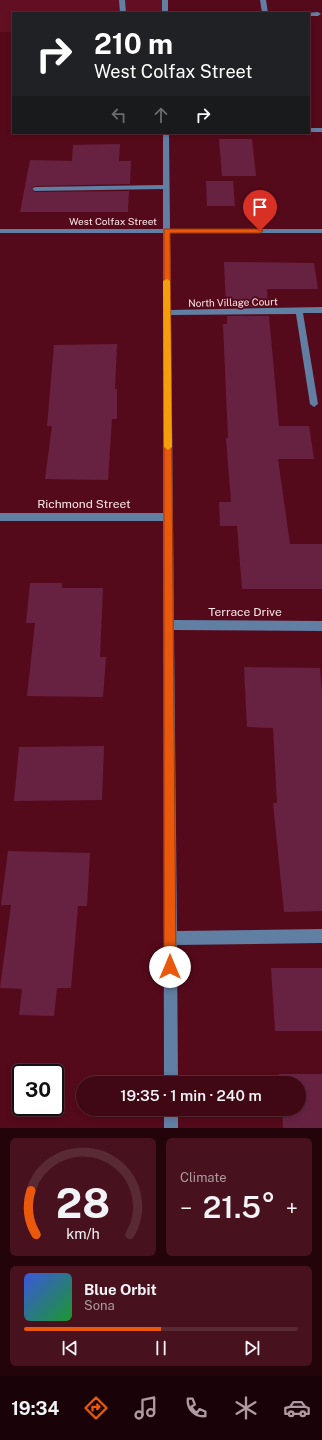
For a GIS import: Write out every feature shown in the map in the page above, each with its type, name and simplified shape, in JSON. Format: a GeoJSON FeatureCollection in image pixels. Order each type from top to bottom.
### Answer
{"type":"FeatureCollection","features":[{"type":"Feature","properties":{"kind":"street"},"geometry":{"type":"LineString","coordinates":[[122,0],[123,12]]}},
{"type":"Feature","properties":{"kind":"street"},"geometry":{"type":"LineString","coordinates":[[165,0],[165,12]]}},
{"type":"Feature","properties":{"kind":"street"},"geometry":{"type":"LineString","coordinates":[[262,0],[265,12]]}},
{"type":"Feature","properties":{"kind":"street"},"geometry":{"type":"LineString","coordinates":[[310,14],[318,14]]}},
{"type":"Feature","properties":{"kind":"street"},"geometry":{"type":"LineString","coordinates":[[310,130],[322,130]]}},
{"type":"Feature","properties":{"kind":"street"},"geometry":{"type":"LineString","coordinates":[[166,134],[171,1076]]}},
{"type":"Feature","properties":{"kind":"street"},"geometry":{"type":"LineString","coordinates":[[35,189],[166,187]]}},
{"type":"Feature","properties":{"kind":"street","name":"West Colfax Street"},"geometry":{"type":"LineString","coordinates":[[0,231],[322,230]]}},
{"type":"Feature","properties":{"kind":"street","name":"North Village Court"},"geometry":{"type":"LineString","coordinates":[[167,313],[322,310]]}},
{"type":"Feature","properties":{"kind":"street"},"geometry":{"type":"LineString","coordinates":[[299,311],[314,404]]}},
{"type":"Feature","properties":{"kind":"street","name":"Richmond Street"},"geometry":{"type":"LineString","coordinates":[[0,517],[168,517]]}},
{"type":"Feature","properties":{"kind":"street","name":"Terrace Drive"},"geometry":{"type":"LineString","coordinates":[[168,625],[322,626]]}},
{"type":"Feature","properties":{"kind":"street"},"geometry":{"type":"LineString","coordinates":[[170,938],[322,936]]}},
{"type":"Feature","properties":{"kind":"street"},"geometry":{"type":"LineString","coordinates":[[171,1116],[171,1128]]}},
{"type":"Feature","properties":{"kind":"shaded area"},"geometry":{"type":"Polygon","coordinates":[[[0,0],[165,0],[165,12],[12,12],[12,32],[0,32],[0,0]]]}},
{"type":"Feature","properties":{"kind":"building"},"geometry":{"type":"Polygon","coordinates":[[[219,139],[252,139],[256,176],[222,176],[219,139]]]}},
{"type":"Feature","properties":{"kind":"building"},"geometry":{"type":"Polygon","coordinates":[[[120,144],[119,161],[131,161],[130,184],[35,186],[31,189],[35,192],[129,191],[128,212],[20,212],[30,160],[72,161],[73,145],[120,144]]]}},
{"type":"Feature","properties":{"kind":"building"},"geometry":{"type":"Polygon","coordinates":[[[206,181],[233,181],[235,206],[207,206],[206,181]]]}},
{"type":"Feature","properties":{"kind":"building"},"geometry":{"type":"Polygon","coordinates":[[[224,262],[314,263],[318,289],[267,289],[268,307],[226,307],[224,262]]]}},
{"type":"Feature","properties":{"kind":"building"},"geometry":{"type":"Polygon","coordinates":[[[227,316],[269,316],[279,426],[309,426],[314,459],[278,459],[290,544],[322,544],[322,589],[242,589],[237,526],[220,526],[219,502],[231,502],[226,438],[228,438],[223,324],[227,324],[227,316]]]}},
{"type":"Feature","properties":{"kind":"building"},"geometry":{"type":"Polygon","coordinates":[[[117,344],[115,389],[117,389],[117,419],[112,419],[108,480],[45,479],[52,426],[47,426],[54,345],[117,344]]]}},
{"type":"Feature","properties":{"kind":"building"},"geometry":{"type":"Polygon","coordinates":[[[30,583],[62,583],[62,588],[103,588],[100,657],[106,657],[103,697],[27,696],[35,623],[26,623],[30,583]]]}},
{"type":"Feature","properties":{"kind":"building"},"geometry":{"type":"Polygon","coordinates":[[[244,667],[320,668],[322,691],[322,911],[284,912],[273,803],[277,803],[273,728],[247,727],[244,667]]]}},
{"type":"Feature","properties":{"kind":"building"},"geometry":{"type":"Polygon","coordinates":[[[104,746],[102,800],[14,801],[19,747],[104,746]]]}},
{"type":"Feature","properties":{"kind":"building"},"geometry":{"type":"Polygon","coordinates":[[[8,851],[90,853],[87,906],[78,906],[71,988],[57,988],[54,1016],[19,1015],[22,989],[0,988],[11,905],[1,905],[8,851]]]}},
{"type":"Feature","properties":{"kind":"building"},"geometry":{"type":"Polygon","coordinates":[[[271,968],[322,968],[322,1031],[275,1031],[271,968]]]}},
{"type":"Feature","properties":{"kind":"building"},"geometry":{"type":"Polygon","coordinates":[[[279,1074],[322,1074],[322,1128],[283,1128],[282,1116],[306,1116],[306,1076],[279,1076],[279,1074]]]}},
{"type":"Feature","properties":{"kind":"slow traffic"},"geometry":{"type":"LineString","coordinates":[[167,281],[168,447]]}},
{"type":"Feature","properties":{"kind":"route"},"geometry":{"type":"LineString","coordinates":[[170,967],[166,231],[260,231]]}}]}
